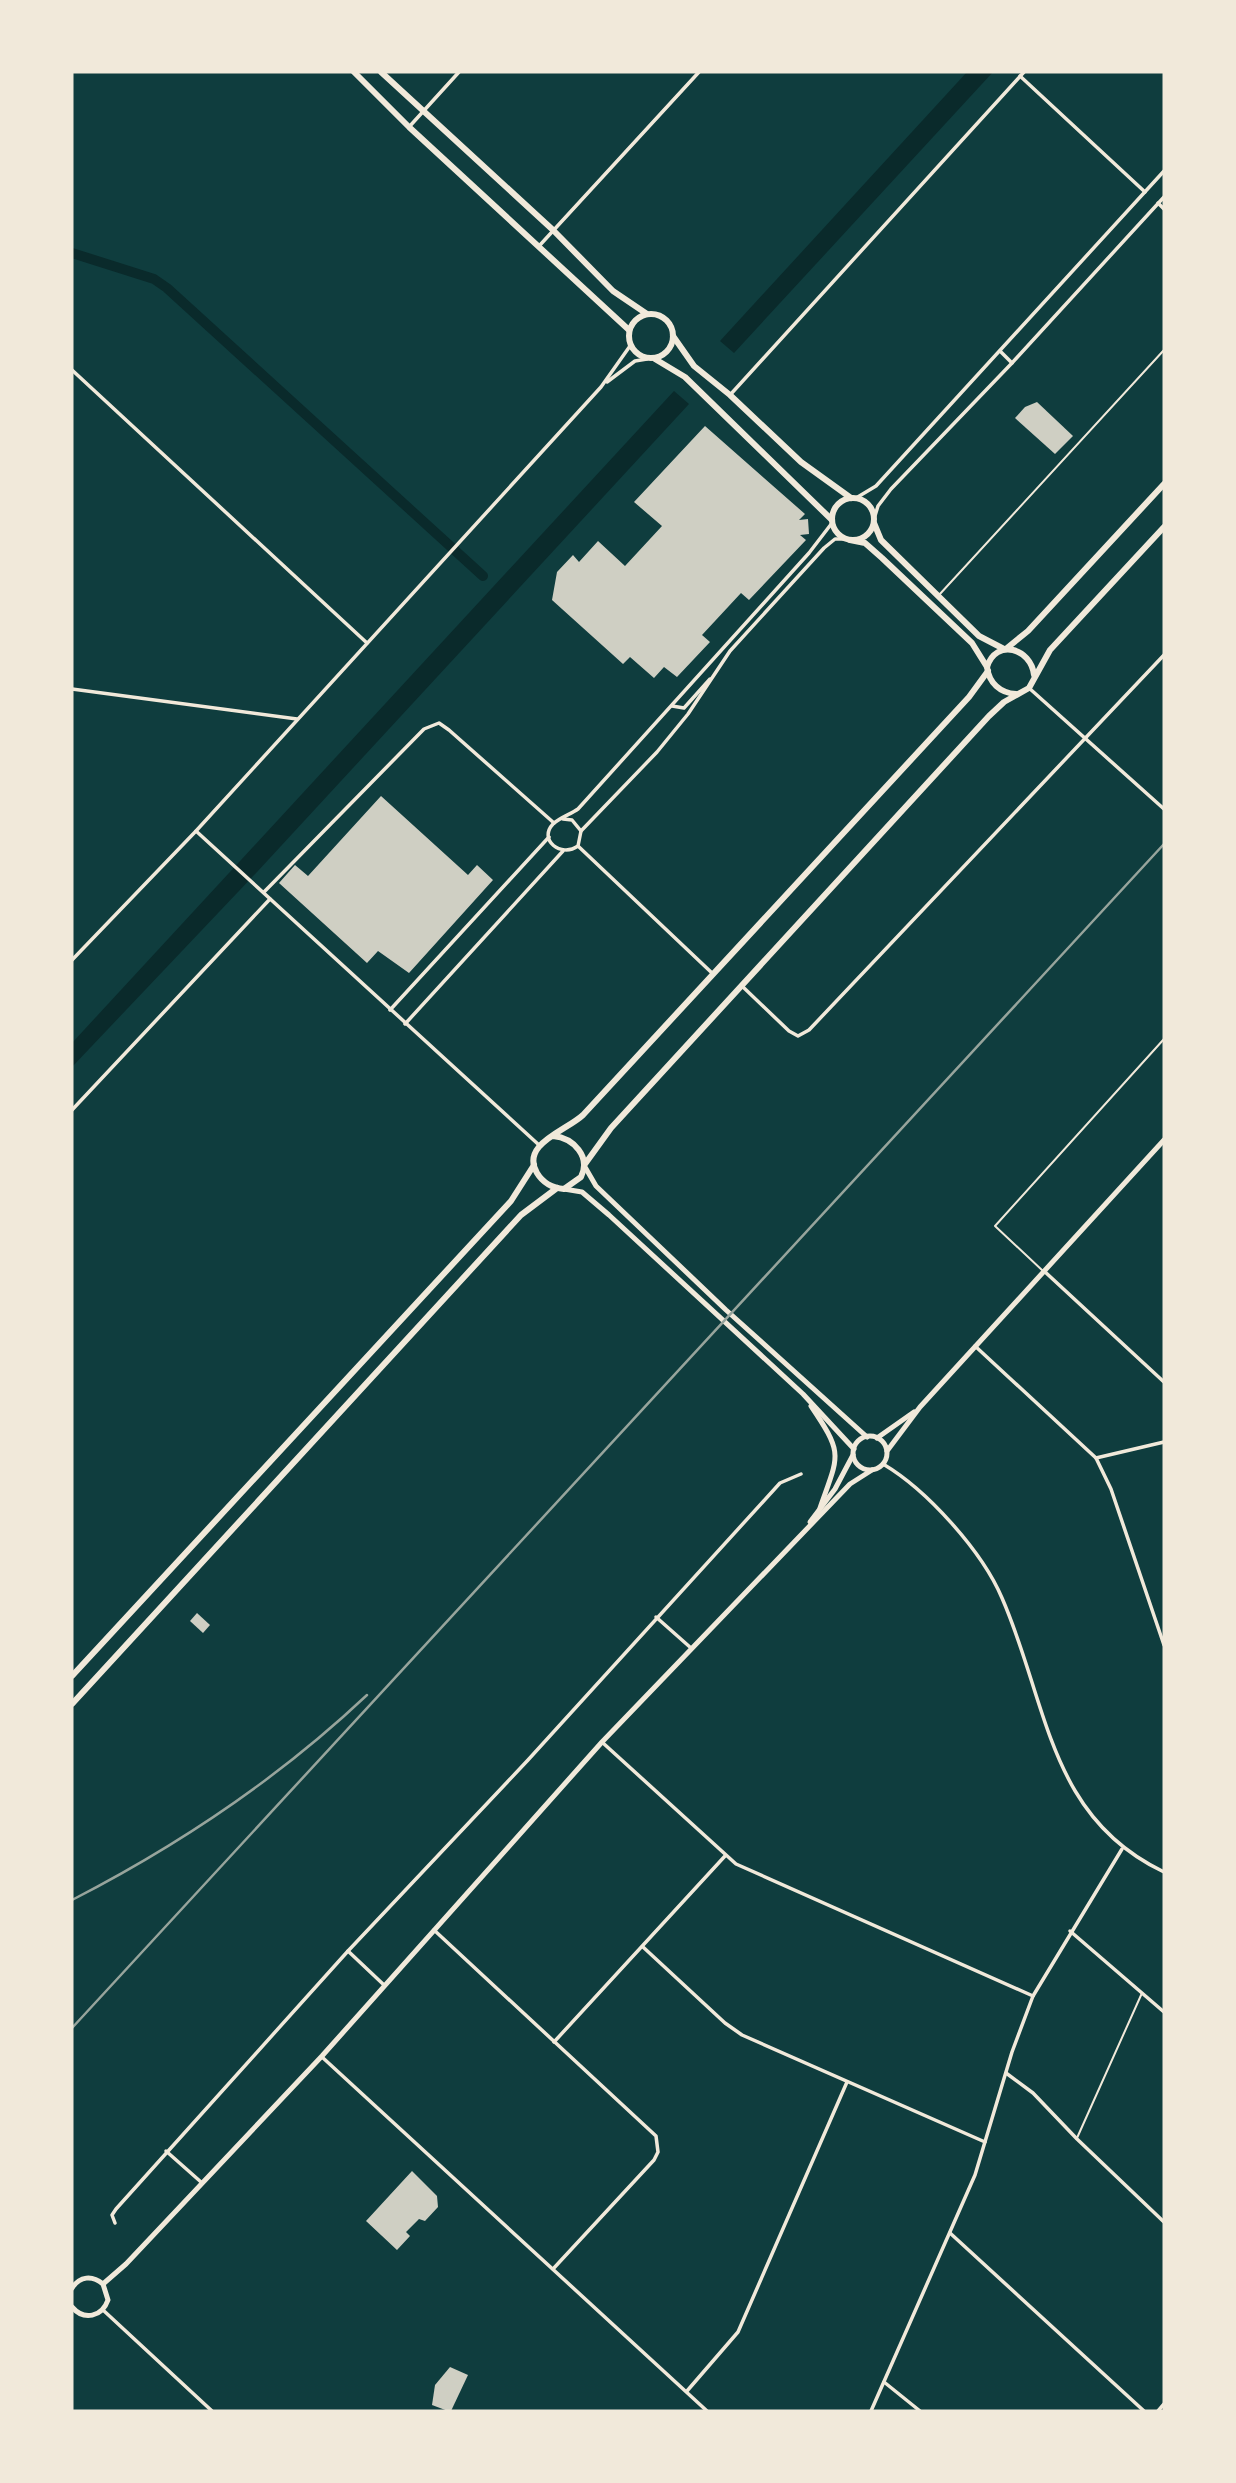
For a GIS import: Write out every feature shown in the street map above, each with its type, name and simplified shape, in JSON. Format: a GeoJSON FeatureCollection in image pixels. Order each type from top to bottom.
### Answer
{"type":"FeatureCollection","features":[{"type":"Feature","properties":{"kind":"main road"},"geometry":{"type":"LineString","coordinates":[[354,72],[409,127],[629,330]]}},
{"type":"Feature","properties":{"kind":"main road"},"geometry":{"type":"LineString","coordinates":[[382,72],[553,230],[613,291],[647,314],[662,317],[668,322],[673,336],[694,366],[730,395],[801,462],[854,498],[869,505],[881,540],[979,636],[1018,651],[1029,659],[1034,677]]}},
{"type":"Feature","properties":{"kind":"main road"},"geometry":{"type":"LineString","coordinates":[[647,314],[636,319],[629,330],[630,346],[640,356],[685,377],[703,393],[832,521],[838,534],[848,540],[865,543],[883,558],[972,643],[998,687],[1016,694]]}},
{"type":"Feature","properties":{"kind":"main road"},"geometry":{"type":"LineString","coordinates":[[651,359],[670,348],[673,336]]}},
{"type":"Feature","properties":{"kind":"main road"},"geometry":{"type":"LineString","coordinates":[[72,1676],[511,1201],[534,1165],[539,1145],[583,1115],[969,697],[995,653],[1028,631],[1164,484]]}},
{"type":"Feature","properties":{"kind":"main road"},"geometry":{"type":"LineString","coordinates":[[832,521],[836,507],[854,498]]}},
{"type":"Feature","properties":{"kind":"main road"},"geometry":{"type":"LineString","coordinates":[[848,540],[864,538],[874,521]]}},
{"type":"Feature","properties":{"kind":"main road"},"geometry":{"type":"LineString","coordinates":[[72,1704],[521,1215],[560,1188],[577,1182],[611,1128],[989,716],[1016,694],[1028,688],[1050,650],[1164,527]]}},
{"type":"Feature","properties":{"kind":"main road"},"geometry":{"type":"LineString","coordinates":[[554,1136],[573,1143],[582,1155],[591,1181],[740,1324],[867,1437]]}},
{"type":"Feature","properties":{"kind":"main road"},"geometry":{"type":"LineString","coordinates":[[103,2284],[126,2264],[322,2056],[602,1742],[850,1484],[883,1464],[887,1451],[920,1407],[1164,1140]]}},
{"type":"Feature","properties":{"kind":"main road"},"geometry":{"type":"LineString","coordinates":[[534,1165],[542,1179],[560,1188],[582,1192],[594,1202],[803,1394],[854,1452],[862,1468],[872,1470]]}},
{"type":"Feature","properties":{"kind":"main road"},"geometry":{"type":"LineString","coordinates":[[803,1394],[834,1441],[836,1455],[833,1478],[820,1508]]}},
{"type":"Feature","properties":{"kind":"main road"},"geometry":{"type":"LineString","coordinates":[[802,1533],[840,1481],[859,1441],[867,1437],[877,1438],[920,1407]]}},
{"type":"Feature","properties":{"kind":"main road"},"geometry":{"type":"LineString","coordinates":[[877,1438],[887,1451]]}},
{"type":"Feature","properties":{"kind":"main road"},"geometry":{"type":"LineString","coordinates":[[72,2319],[74,2309],[87,2316],[103,2310],[107,2300],[103,2284],[92,2278],[73,2283]]}},
{"type":"Feature","properties":{"kind":"street"},"geometry":{"type":"LineString","coordinates":[[409,127],[459,72]]}},
{"type":"Feature","properties":{"kind":"street"},"geometry":{"type":"LineString","coordinates":[[540,246],[699,72]]}},
{"type":"Feature","properties":{"kind":"street"},"geometry":{"type":"LineString","coordinates":[[730,395],[1024,72]]}},
{"type":"Feature","properties":{"kind":"street"},"geometry":{"type":"LineString","coordinates":[[1020,76],[1145,192]]}},
{"type":"Feature","properties":{"kind":"street"},"geometry":{"type":"LineString","coordinates":[[854,498],[876,486],[1164,171]]}},
{"type":"Feature","properties":{"kind":"street"},"geometry":{"type":"LineString","coordinates":[[874,521],[878,506],[891,489],[1012,363],[1164,197]]}},
{"type":"Feature","properties":{"kind":"street"},"geometry":{"type":"LineString","coordinates":[[1158,203],[1164,209]]}},
{"type":"Feature","properties":{"kind":"street"},"geometry":{"type":"LineString","coordinates":[[72,960],[196,831],[601,387],[630,346]]}},
{"type":"Feature","properties":{"kind":"street"},"geometry":{"type":"LineString","coordinates":[[1000,351],[1012,363]]}},
{"type":"Feature","properties":{"kind":"street"},"geometry":{"type":"LineString","coordinates":[[601,387],[635,361],[651,359]]}},
{"type":"Feature","properties":{"kind":"street"},"geometry":{"type":"LineString","coordinates":[[72,370],[367,643]]}},
{"type":"Feature","properties":{"kind":"street"},"geometry":{"type":"LineString","coordinates":[[390,1010],[549,838],[554,823],[578,809],[672,706],[809,553],[832,521]]}},
{"type":"Feature","properties":{"kind":"street"},"geometry":{"type":"LineString","coordinates":[[578,846],[581,831],[657,752],[721,668],[730,651],[824,548],[835,539],[848,540]]}},
{"type":"Feature","properties":{"kind":"street"},"geometry":{"type":"LineString","coordinates":[[743,987],[789,1031],[798,1036],[809,1030],[1164,655]]}},
{"type":"Feature","properties":{"kind":"street"},"geometry":{"type":"LineString","coordinates":[[672,706],[684,708],[721,668]]}},
{"type":"Feature","properties":{"kind":"street"},"geometry":{"type":"LineString","coordinates":[[1028,688],[1164,809]]}},
{"type":"Feature","properties":{"kind":"street"},"geometry":{"type":"LineString","coordinates":[[72,689],[296,719]]}},
{"type":"Feature","properties":{"kind":"street"},"geometry":{"type":"LineString","coordinates":[[263,892],[424,729],[439,723],[554,823]]}},
{"type":"Feature","properties":{"kind":"street"},"geometry":{"type":"LineString","coordinates":[[563,819],[576,823],[581,831]]}},
{"type":"Feature","properties":{"kind":"street"},"geometry":{"type":"LineString","coordinates":[[196,831],[539,1145]]}},
{"type":"Feature","properties":{"kind":"street"},"geometry":{"type":"LineString","coordinates":[[549,838],[554,847],[563,852]]}},
{"type":"Feature","properties":{"kind":"street"},"geometry":{"type":"LineString","coordinates":[[578,846],[712,973]]}},
{"type":"Feature","properties":{"kind":"street"},"geometry":{"type":"LineString","coordinates":[[405,1024],[563,852],[578,846]]}},
{"type":"Feature","properties":{"kind":"street"},"geometry":{"type":"LineString","coordinates":[[72,1110],[271,899]]}},
{"type":"Feature","properties":{"kind":"street"},"geometry":{"type":"LineString","coordinates":[[1044,1271],[1164,1382]]}},
{"type":"Feature","properties":{"kind":"street"},"geometry":{"type":"LineString","coordinates":[[975,1346],[1096,1458],[1111,1489],[1164,1645]]}},
{"type":"Feature","properties":{"kind":"street"},"geometry":{"type":"LineString","coordinates":[[1096,1458],[1164,1443]]}},
{"type":"Feature","properties":{"kind":"street"},"geometry":{"type":"LineString","coordinates":[[883,1464],[933,1505],[984,1566],[1002,1596],[1066,1780],[1084,1808],[1122,1849],[1164,1872]]}},
{"type":"Feature","properties":{"kind":"street"},"geometry":{"type":"LineString","coordinates":[[115,2222],[112,2216],[116,2209],[348,1951],[528,1760],[780,1483],[801,1474]]}},
{"type":"Feature","properties":{"kind":"street"},"geometry":{"type":"LineString","coordinates":[[656,1617],[692,1650]]}},
{"type":"Feature","properties":{"kind":"street"},"geometry":{"type":"LineString","coordinates":[[602,1742],[736,1864],[1033,1997]]}},
{"type":"Feature","properties":{"kind":"street"},"geometry":{"type":"LineString","coordinates":[[871,2411],[950,2233],[985,2142],[1033,1997],[1070,1931],[1122,1849]]}},
{"type":"Feature","properties":{"kind":"street"},"geometry":{"type":"LineString","coordinates":[[554,2042],[725,1856]]}},
{"type":"Feature","properties":{"kind":"street"},"geometry":{"type":"LineString","coordinates":[[434,1930],[656,2136],[658,2144],[654,2160],[553,2269]]}},
{"type":"Feature","properties":{"kind":"street"},"geometry":{"type":"LineString","coordinates":[[1070,1931],[1164,2012]]}},
{"type":"Feature","properties":{"kind":"street"},"geometry":{"type":"LineString","coordinates":[[643,1947],[725,2023],[742,2035],[985,2142]]}},
{"type":"Feature","properties":{"kind":"street"},"geometry":{"type":"LineString","coordinates":[[348,1951],[384,1985]]}},
{"type":"Feature","properties":{"kind":"street"},"geometry":{"type":"LineString","coordinates":[[322,2056],[707,2411]]}},
{"type":"Feature","properties":{"kind":"street"},"geometry":{"type":"LineString","coordinates":[[1006,2073],[1034,2093],[1077,2139],[1164,2222]]}},
{"type":"Feature","properties":{"kind":"street"},"geometry":{"type":"LineString","coordinates":[[686,2392],[737,2332],[847,2082]]}},
{"type":"Feature","properties":{"kind":"street"},"geometry":{"type":"LineString","coordinates":[[166,2151],[201,2182]]}},
{"type":"Feature","properties":{"kind":"street"},"geometry":{"type":"LineString","coordinates":[[950,2233],[1144,2411]]}},
{"type":"Feature","properties":{"kind":"street"},"geometry":{"type":"LineString","coordinates":[[103,2310],[212,2411]]}},
{"type":"Feature","properties":{"kind":"street"},"geometry":{"type":"LineString","coordinates":[[884,2382],[920,2411]]}},
{"type":"Feature","properties":{"kind":"street"},"geometry":{"type":"LineString","coordinates":[[1158,2411],[1164,2404]]}},
{"type":"Feature","properties":{"kind":"lane"},"geometry":{"type":"LineString","coordinates":[[938,596],[1164,351]]}},
{"type":"Feature","properties":{"kind":"lane"},"geometry":{"type":"LineString","coordinates":[[1044,1271],[995,1226],[1164,1039]]}},
{"type":"Feature","properties":{"kind":"lane"},"geometry":{"type":"LineString","coordinates":[[1077,2139],[1142,1993]]}},
{"type":"Feature","properties":{"kind":"water"},"geometry":{"type":"Polygon","coordinates":[[[967,72],[993,72],[734,353],[720,341],[967,72]]]}},
{"type":"Feature","properties":{"kind":"water"},"geometry":{"type":"Polygon","coordinates":[[[674,391],[689,404],[257,872],[72,1067],[72,1043],[674,391]]]}},
{"type":"Feature","properties":{"kind":"building"},"geometry":{"type":"Polygon","coordinates":[[[1037,402],[1073,436],[1055,454],[1015,418],[1025,407],[1037,402]]]}},
{"type":"Feature","properties":{"kind":"building"},"geometry":{"type":"Polygon","coordinates":[[[705,426],[805,514],[799,520],[808,519],[809,534],[800,535],[806,540],[749,600],[741,593],[702,635],[710,642],[677,677],[664,667],[654,678],[630,657],[623,664],[552,600],[557,572],[573,555],[579,562],[598,541],[625,566],[662,526],[634,502],[705,426]]]}},
{"type":"Feature","properties":{"kind":"building"},"geometry":{"type":"Polygon","coordinates":[[[381,796],[468,875],[477,865],[493,880],[409,973],[378,951],[367,963],[279,883],[295,865],[308,876],[381,796]]]}},
{"type":"Feature","properties":{"kind":"building"},"geometry":{"type":"Polygon","coordinates":[[[197,1613],[210,1625],[203,1633],[190,1621],[197,1613]]]}},
{"type":"Feature","properties":{"kind":"building"},"geometry":{"type":"Polygon","coordinates":[[[412,2171],[437,2196],[438,2207],[425,2221],[419,2219],[406,2232],[410,2236],[397,2250],[366,2221],[412,2171]]]}},
{"type":"Feature","properties":{"kind":"building"},"geometry":{"type":"Polygon","coordinates":[[[450,2367],[468,2375],[451,2411],[448,2411],[432,2405],[435,2385],[450,2367]]]}},
{"type":"Feature","properties":{"kind":"waterway"},"geometry":{"type":"LineString","coordinates":[[72,253],[154,279],[167,288],[483,576]]}},
{"type":"Feature","properties":{"kind":"railway"},"geometry":{"type":"LineString","coordinates":[[72,2028],[1164,844]]}},
{"type":"Feature","properties":{"kind":"railway"},"geometry":{"type":"LineString","coordinates":[[72,1900],[151,1856],[227,1808],[299,1754],[367,1695]]}}]}
